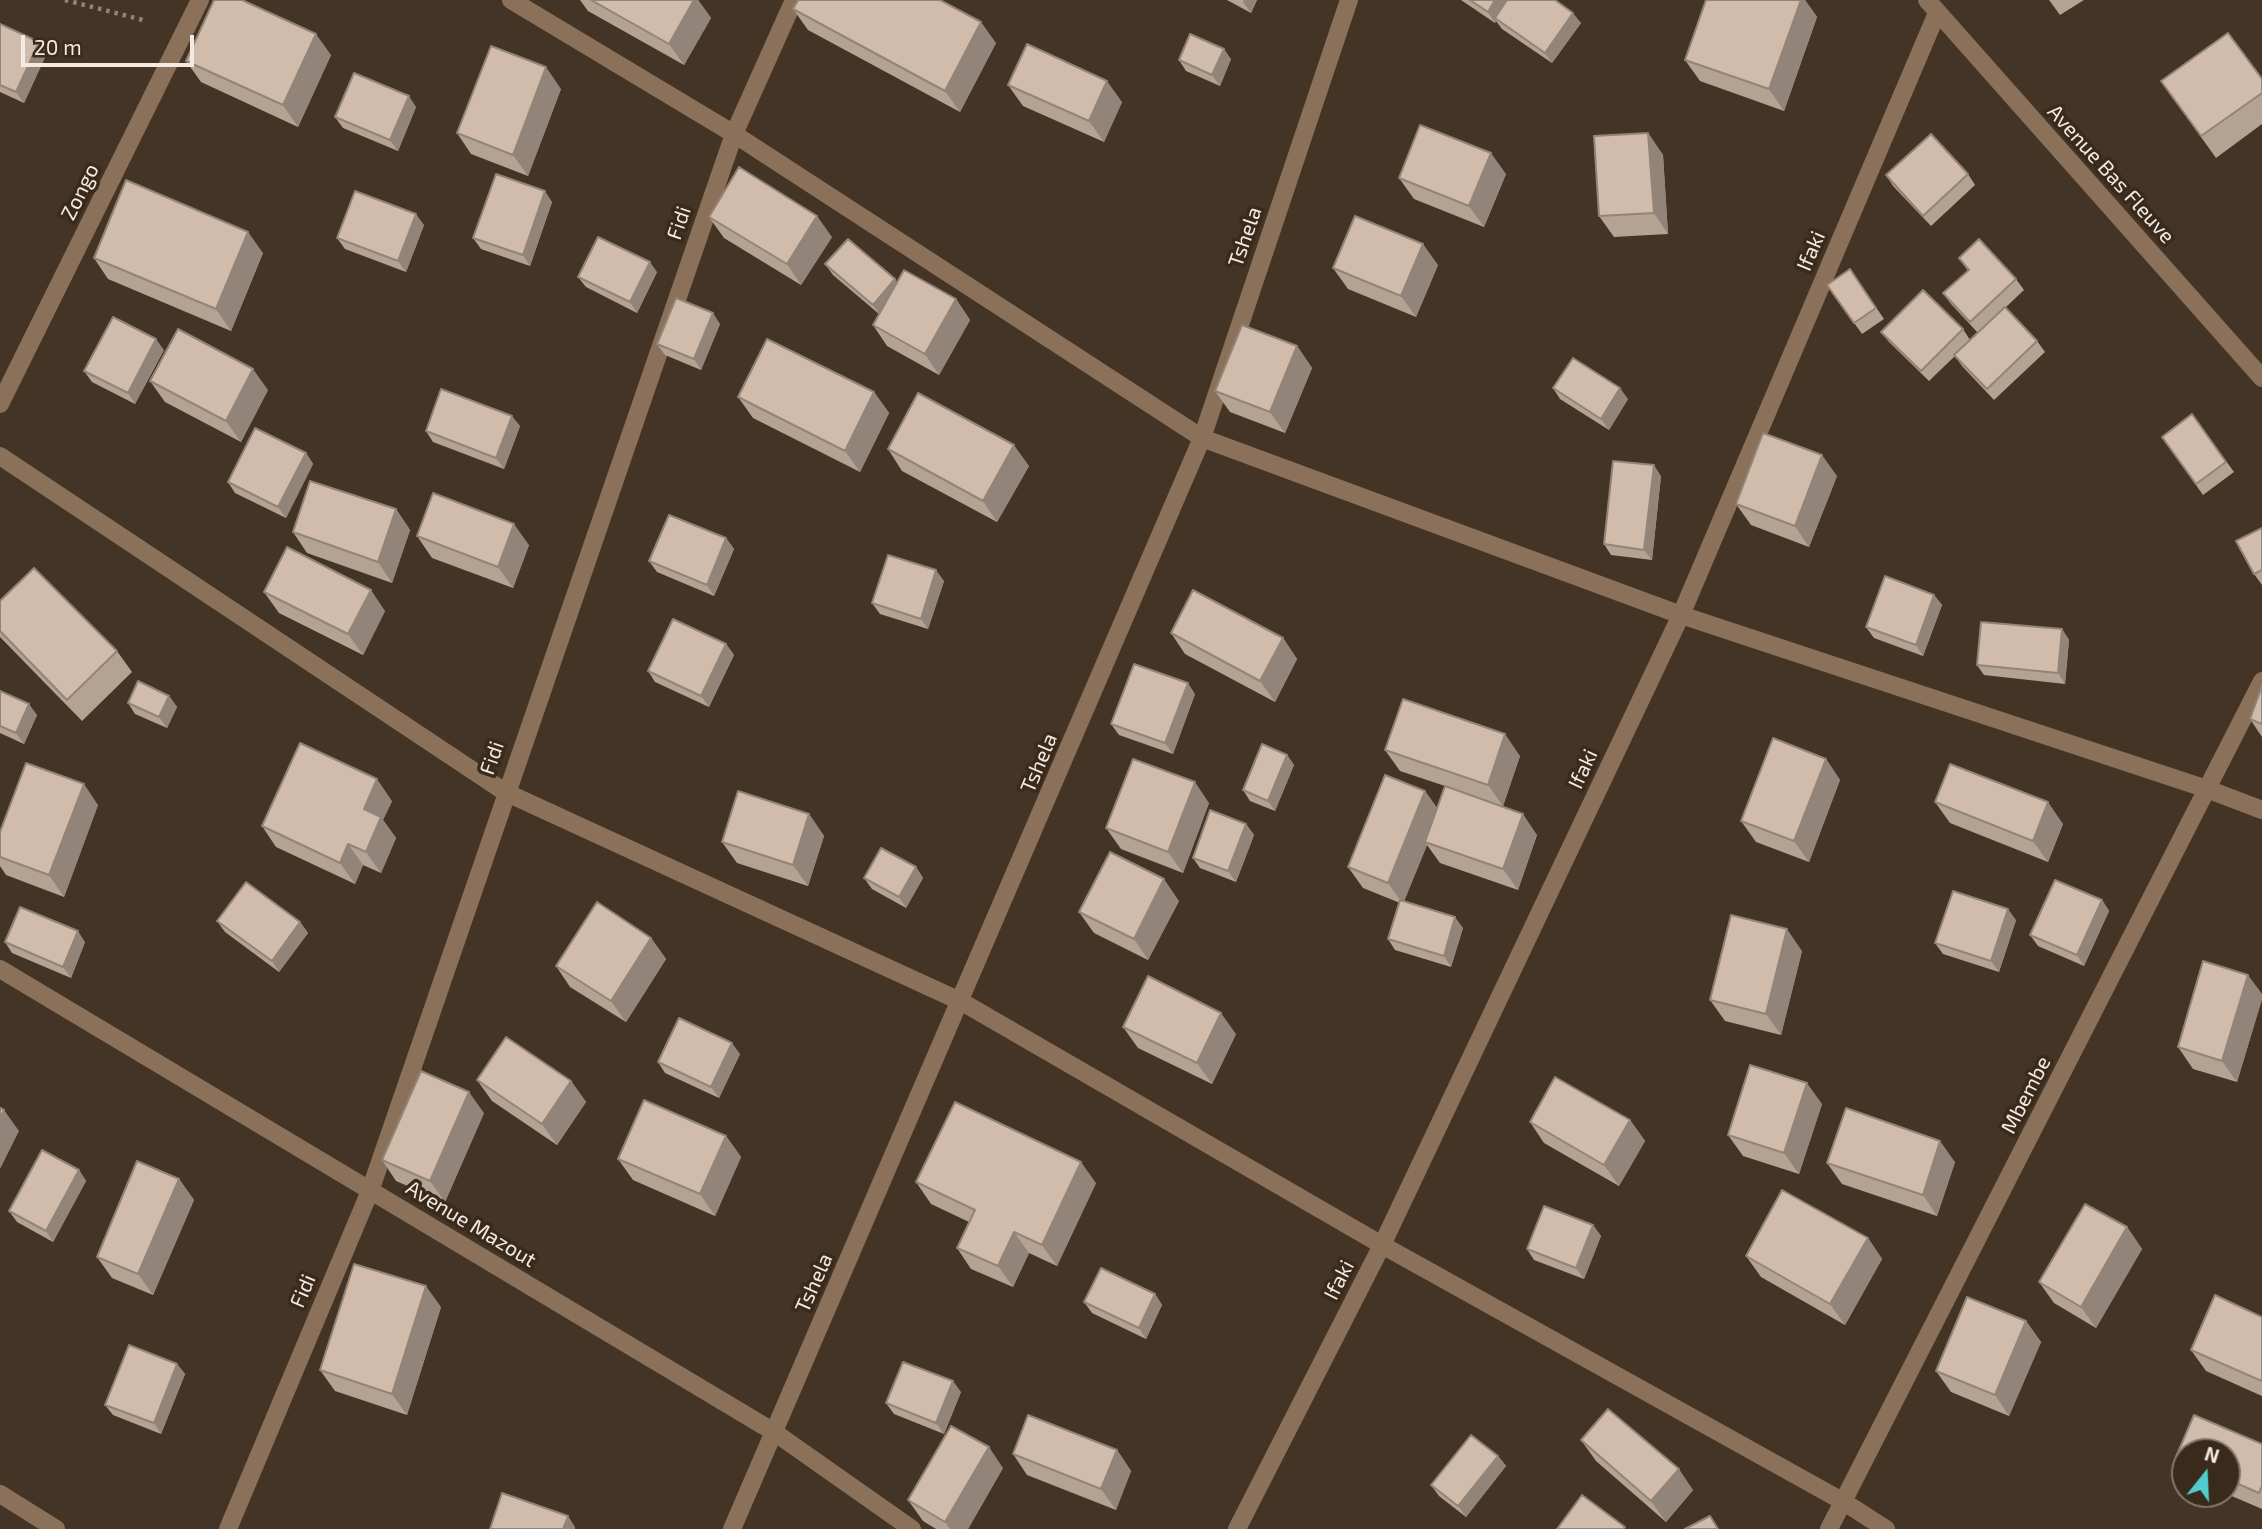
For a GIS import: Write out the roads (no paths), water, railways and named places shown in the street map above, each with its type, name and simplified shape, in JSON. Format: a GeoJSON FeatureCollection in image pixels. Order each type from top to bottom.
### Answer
{"type":"FeatureCollection","features":[{"type":"Feature","properties":{"kind":"street","name":"Zongo"},"geometry":{"type":"LineString","coordinates":[[0,404],[200,0]]}},
{"type":"Feature","properties":{"kind":"street"},"geometry":{"type":"LineString","coordinates":[[511,0],[734,134],[1202,438],[1681,615],[2207,789],[2262,810]]}},
{"type":"Feature","properties":{"kind":"street","name":"Fidi"},"geometry":{"type":"LineString","coordinates":[[228,1529],[370,1191],[505,792],[734,134],[794,0]]}},
{"type":"Feature","properties":{"kind":"street","name":"Tshela"},"geometry":{"type":"LineString","coordinates":[[732,1529],[962,1002],[1202,438],[1349,0]]}},
{"type":"Feature","properties":{"kind":"street","name":"Avenue Bas Fleuve"},"geometry":{"type":"LineString","coordinates":[[1932,6],[2262,379]]}},
{"type":"Feature","properties":{"kind":"street","name":"Ifaki"},"geometry":{"type":"LineString","coordinates":[[1237,1529],[1382,1245],[1681,615],[1932,6]]}},
{"type":"Feature","properties":{"kind":"street"},"geometry":{"type":"LineString","coordinates":[[0,456],[505,792],[962,1002],[1382,1245],[1844,1502],[1886,1529]]}},
{"type":"Feature","properties":{"kind":"street","name":"Mbembe"},"geometry":{"type":"LineString","coordinates":[[1829,1529],[2262,681]]}},
{"type":"Feature","properties":{"kind":"street","name":"Avenue Mazout"},"geometry":{"type":"LineString","coordinates":[[0,970],[775,1432],[912,1529]]}},
{"type":"Feature","properties":{"kind":"street"},"geometry":{"type":"LineString","coordinates":[[0,1494],[56,1529]]}}]}
